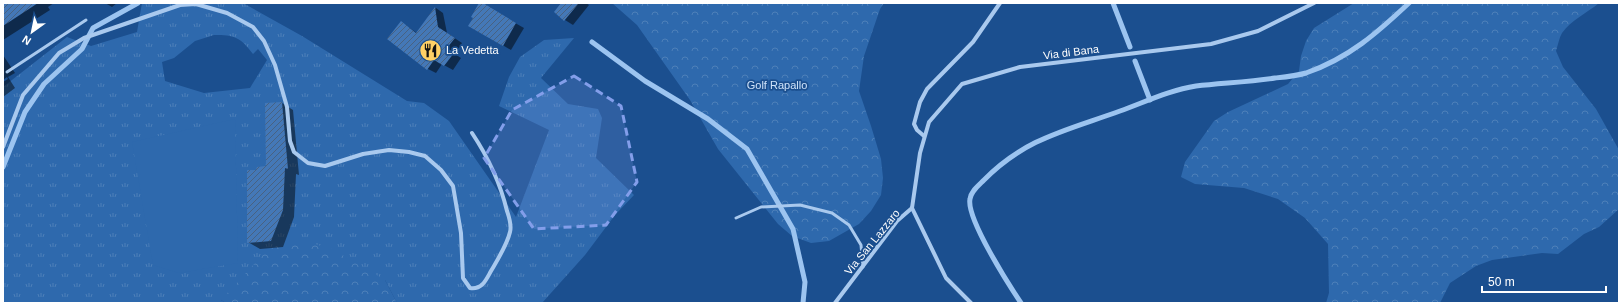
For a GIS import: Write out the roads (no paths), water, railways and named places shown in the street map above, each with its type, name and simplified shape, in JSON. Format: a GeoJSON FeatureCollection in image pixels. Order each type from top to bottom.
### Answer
{"type":"FeatureCollection","features":[{"type":"Feature","properties":{"kind":"street"},"geometry":{"type":"LineString","coordinates":[[924,136],[917,130],[914,124],[920,102],[927,89],[973,42],[1000,3]]}},
{"type":"Feature","properties":{"kind":"street","name":"Via di Bana"},"geometry":{"type":"LineString","coordinates":[[912,208],[920,152],[929,122],[962,84],[1020,67],[1211,44],[1258,31],[1314,3]]}},
{"type":"Feature","properties":{"kind":"street"},"geometry":{"type":"LineString","coordinates":[[3,147],[23,95],[59,53],[84,38],[180,5],[196,4],[227,13],[253,27],[264,41],[275,65],[287,107],[290,141],[294,152],[298,156],[308,163],[326,166],[363,154],[389,150],[409,152],[425,156],[441,170],[453,186],[457,204],[461,232],[463,278],[470,288],[476,289],[481,287],[488,277],[502,251],[510,232],[510,227],[502,190],[486,154],[472,133]]}},
{"type":"Feature","properties":{"kind":"street","name":"Via San Lazzaro"},"geometry":{"type":"LineString","coordinates":[[835,303],[897,221],[912,208],[946,278],[971,303]]}},
{"type":"Feature","properties":{"kind":"lane"},"geometry":{"type":"LineString","coordinates":[[7,72],[86,20]]}},
{"type":"Feature","properties":{"kind":"lane"},"geometry":{"type":"LineString","coordinates":[[736,218],[761,207],[800,205],[832,213],[849,225],[861,245],[863,267]]}},
{"type":"Feature","properties":{"kind":"waterway"},"geometry":{"type":"LineString","coordinates":[[3,167],[25,112],[44,84],[82,49],[93,28],[138,3]]}},
{"type":"Feature","properties":{"kind":"waterway"},"geometry":{"type":"LineString","coordinates":[[1113,3],[1130,47]]}},
{"type":"Feature","properties":{"kind":"waterway"},"geometry":{"type":"LineString","coordinates":[[1021,303],[1007,282],[981,236],[971,208],[970,199],[974,191],[999,166],[1015,154],[1048,137],[1177,90],[1196,86],[1255,81],[1306,73],[1336,60],[1362,44],[1409,3]]}},
{"type":"Feature","properties":{"kind":"waterway"},"geometry":{"type":"LineString","coordinates":[[592,42],[645,81],[708,119],[747,149],[793,229],[805,282],[803,303]]}},
{"type":"Feature","properties":{"kind":"waterway"},"geometry":{"type":"LineString","coordinates":[[1135,61],[1150,100]]}},
{"type":"Feature","properties":{"kind":"place","name":"La Vedetta"},"geometry":{"type":"Point","coordinates":[430,50]}},
{"type":"Feature","properties":{"kind":"park label","name":"Golf Rapallo"},"geometry":{"type":"Point","coordinates":[777,85]}}]}
